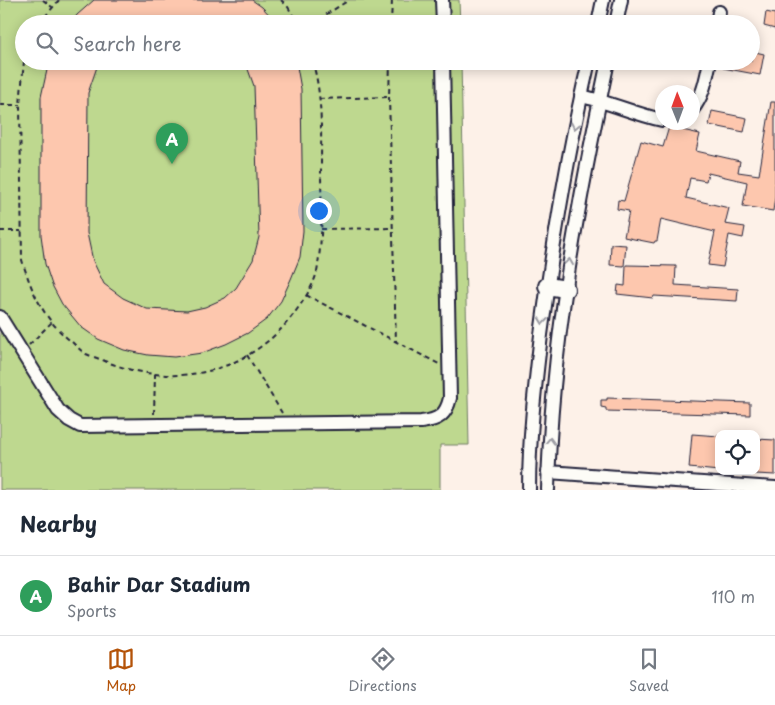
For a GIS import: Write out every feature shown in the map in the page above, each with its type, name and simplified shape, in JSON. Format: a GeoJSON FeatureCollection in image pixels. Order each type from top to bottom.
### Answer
{"type":"FeatureCollection","features":[{"type":"Feature","properties":{"kind":"main road"},"geometry":{"type":"LineString","coordinates":[[547,286],[566,288]]}},
{"type":"Feature","properties":{"kind":"street"},"geometry":{"type":"LineString","coordinates":[[442,0],[443,15]]}},
{"type":"Feature","properties":{"kind":"street"},"geometry":{"type":"LineString","coordinates":[[600,15],[603,0]]}},
{"type":"Feature","properties":{"kind":"street"},"geometry":{"type":"LineString","coordinates":[[618,15],[621,0]]}},
{"type":"Feature","properties":{"kind":"street"},"geometry":{"type":"LineString","coordinates":[[0,318],[58,410],[69,420],[80,426],[433,421],[448,408],[450,398],[444,70]]}},
{"type":"Feature","properties":{"kind":"street"},"geometry":{"type":"LineString","coordinates":[[529,490],[532,419],[547,286],[568,156],[587,70]]}},
{"type":"Feature","properties":{"kind":"street"},"geometry":{"type":"LineString","coordinates":[[548,490],[550,419],[566,288],[578,210],[606,70]]}},
{"type":"Feature","properties":{"kind":"street"},"geometry":{"type":"LineString","coordinates":[[700,100],[704,92],[708,70]]}},
{"type":"Feature","properties":{"kind":"street"},"geometry":{"type":"LineString","coordinates":[[581,96],[600,100],[639,115],[655,118]]}},
{"type":"Feature","properties":{"kind":"street"},"geometry":{"type":"LineString","coordinates":[[548,472],[775,488]]}},
{"type":"Feature","properties":{"kind":"path"},"geometry":{"type":"LineString","coordinates":[[43,0],[52,8]]}},
{"type":"Feature","properties":{"kind":"path"},"geometry":{"type":"LineString","coordinates":[[46,15],[59,0]]}},
{"type":"Feature","properties":{"kind":"path"},"geometry":{"type":"LineString","coordinates":[[281,0],[293,15]]}},
{"type":"Feature","properties":{"kind":"path"},"geometry":{"type":"LineString","coordinates":[[325,15],[349,0]]}},
{"type":"Feature","properties":{"kind":"path"},"geometry":{"type":"LineString","coordinates":[[391,15],[392,0]]}},
{"type":"Feature","properties":{"kind":"path"},"geometry":{"type":"LineString","coordinates":[[23,70],[20,105],[22,260],[28,281],[39,306],[61,334],[86,354],[126,369],[180,376],[211,372],[239,360],[270,340],[296,312],[316,276],[321,229],[320,114],[315,70]]}},
{"type":"Feature","properties":{"kind":"path"},"geometry":{"type":"LineString","coordinates":[[390,70],[396,342]]}},
{"type":"Feature","properties":{"kind":"path"},"geometry":{"type":"LineString","coordinates":[[318,99],[389,97]]}},
{"type":"Feature","properties":{"kind":"path"},"geometry":{"type":"LineString","coordinates":[[0,105],[20,105]]}},
{"type":"Feature","properties":{"kind":"path"},"geometry":{"type":"LineString","coordinates":[[321,229],[393,228]]}},
{"type":"Feature","properties":{"kind":"path"},"geometry":{"type":"LineString","coordinates":[[0,232],[21,231]]}},
{"type":"Feature","properties":{"kind":"path"},"geometry":{"type":"LineString","coordinates":[[306,295],[449,370]]}},
{"type":"Feature","properties":{"kind":"path"},"geometry":{"type":"LineString","coordinates":[[22,353],[52,322]]}},
{"type":"Feature","properties":{"kind":"path"},"geometry":{"type":"LineString","coordinates":[[247,355],[289,424]]}},
{"type":"Feature","properties":{"kind":"path"},"geometry":{"type":"LineString","coordinates":[[154,374],[154,426]]}},
{"type":"Feature","properties":{"kind":"green space"},"geometry":{"type":"Polygon","coordinates":[[[0,0],[459,0],[460,15],[15,15],[15,70],[461,70],[469,445],[440,445],[440,490],[0,490],[0,0]]]}},
{"type":"Feature","properties":{"kind":"building"},"geometry":{"type":"Polygon","coordinates":[[[94,0],[252,0],[270,15],[77,15],[94,0]]]}},
{"type":"Feature","properties":{"kind":"building"},"geometry":{"type":"Polygon","coordinates":[[[766,12],[775,14],[775,29],[764,26],[766,12]]]}},
{"type":"Feature","properties":{"kind":"building"},"geometry":{"type":"Polygon","coordinates":[[[760,53],[764,54],[760,75],[734,70],[760,70],[760,53]]]}},
{"type":"Feature","properties":{"kind":"building"},"geometry":{"type":"Polygon","coordinates":[[[47,70],[96,70],[88,93],[87,233],[93,261],[104,284],[123,298],[147,309],[187,311],[205,307],[225,298],[236,288],[253,260],[259,237],[254,86],[248,70],[298,70],[301,89],[303,231],[300,257],[281,301],[267,319],[248,333],[226,344],[202,353],[174,357],[148,355],[124,350],[98,339],[81,327],[62,304],[52,285],[45,264],[41,235],[41,97],[47,70]]]}},
{"type":"Feature","properties":{"kind":"building"},"geometry":{"type":"Polygon","coordinates":[[[771,102],[775,102],[775,197],[773,211],[743,206],[747,182],[708,173],[706,181],[690,178],[686,198],[729,208],[725,224],[745,227],[743,238],[729,235],[723,267],[708,265],[715,232],[661,219],[657,241],[654,243],[624,237],[629,211],[617,209],[618,200],[624,201],[641,141],[663,147],[668,130],[682,130],[700,134],[696,151],[740,161],[738,172],[759,175],[771,102]]]}},
{"type":"Feature","properties":{"kind":"building"},"geometry":{"type":"Polygon","coordinates":[[[712,111],[747,118],[744,132],[709,125],[712,111]]]}},
{"type":"Feature","properties":{"kind":"building"},"geometry":{"type":"Polygon","coordinates":[[[611,244],[626,245],[624,266],[610,265],[611,244]]]}},
{"type":"Feature","properties":{"kind":"building"},"geometry":{"type":"Polygon","coordinates":[[[626,265],[676,266],[675,285],[738,289],[737,301],[654,296],[653,298],[617,294],[618,285],[625,286],[626,265]]]}},
{"type":"Feature","properties":{"kind":"building"},"geometry":{"type":"Polygon","coordinates":[[[607,398],[750,403],[750,415],[606,411],[606,408],[601,407],[601,400],[607,400],[607,398]]]}},
{"type":"Feature","properties":{"kind":"building"},"geometry":{"type":"Polygon","coordinates":[[[692,434],[715,436],[715,471],[689,468],[692,434]]]}},
{"type":"Feature","properties":{"kind":"building"},"geometry":{"type":"Polygon","coordinates":[[[760,439],[775,440],[775,475],[760,474],[760,439]]]}},
{"type":"Feature","properties":{"kind":"place","name":"Bahir Dar Stadium"},"geometry":{"type":"Point","coordinates":[172,164]}}]}
